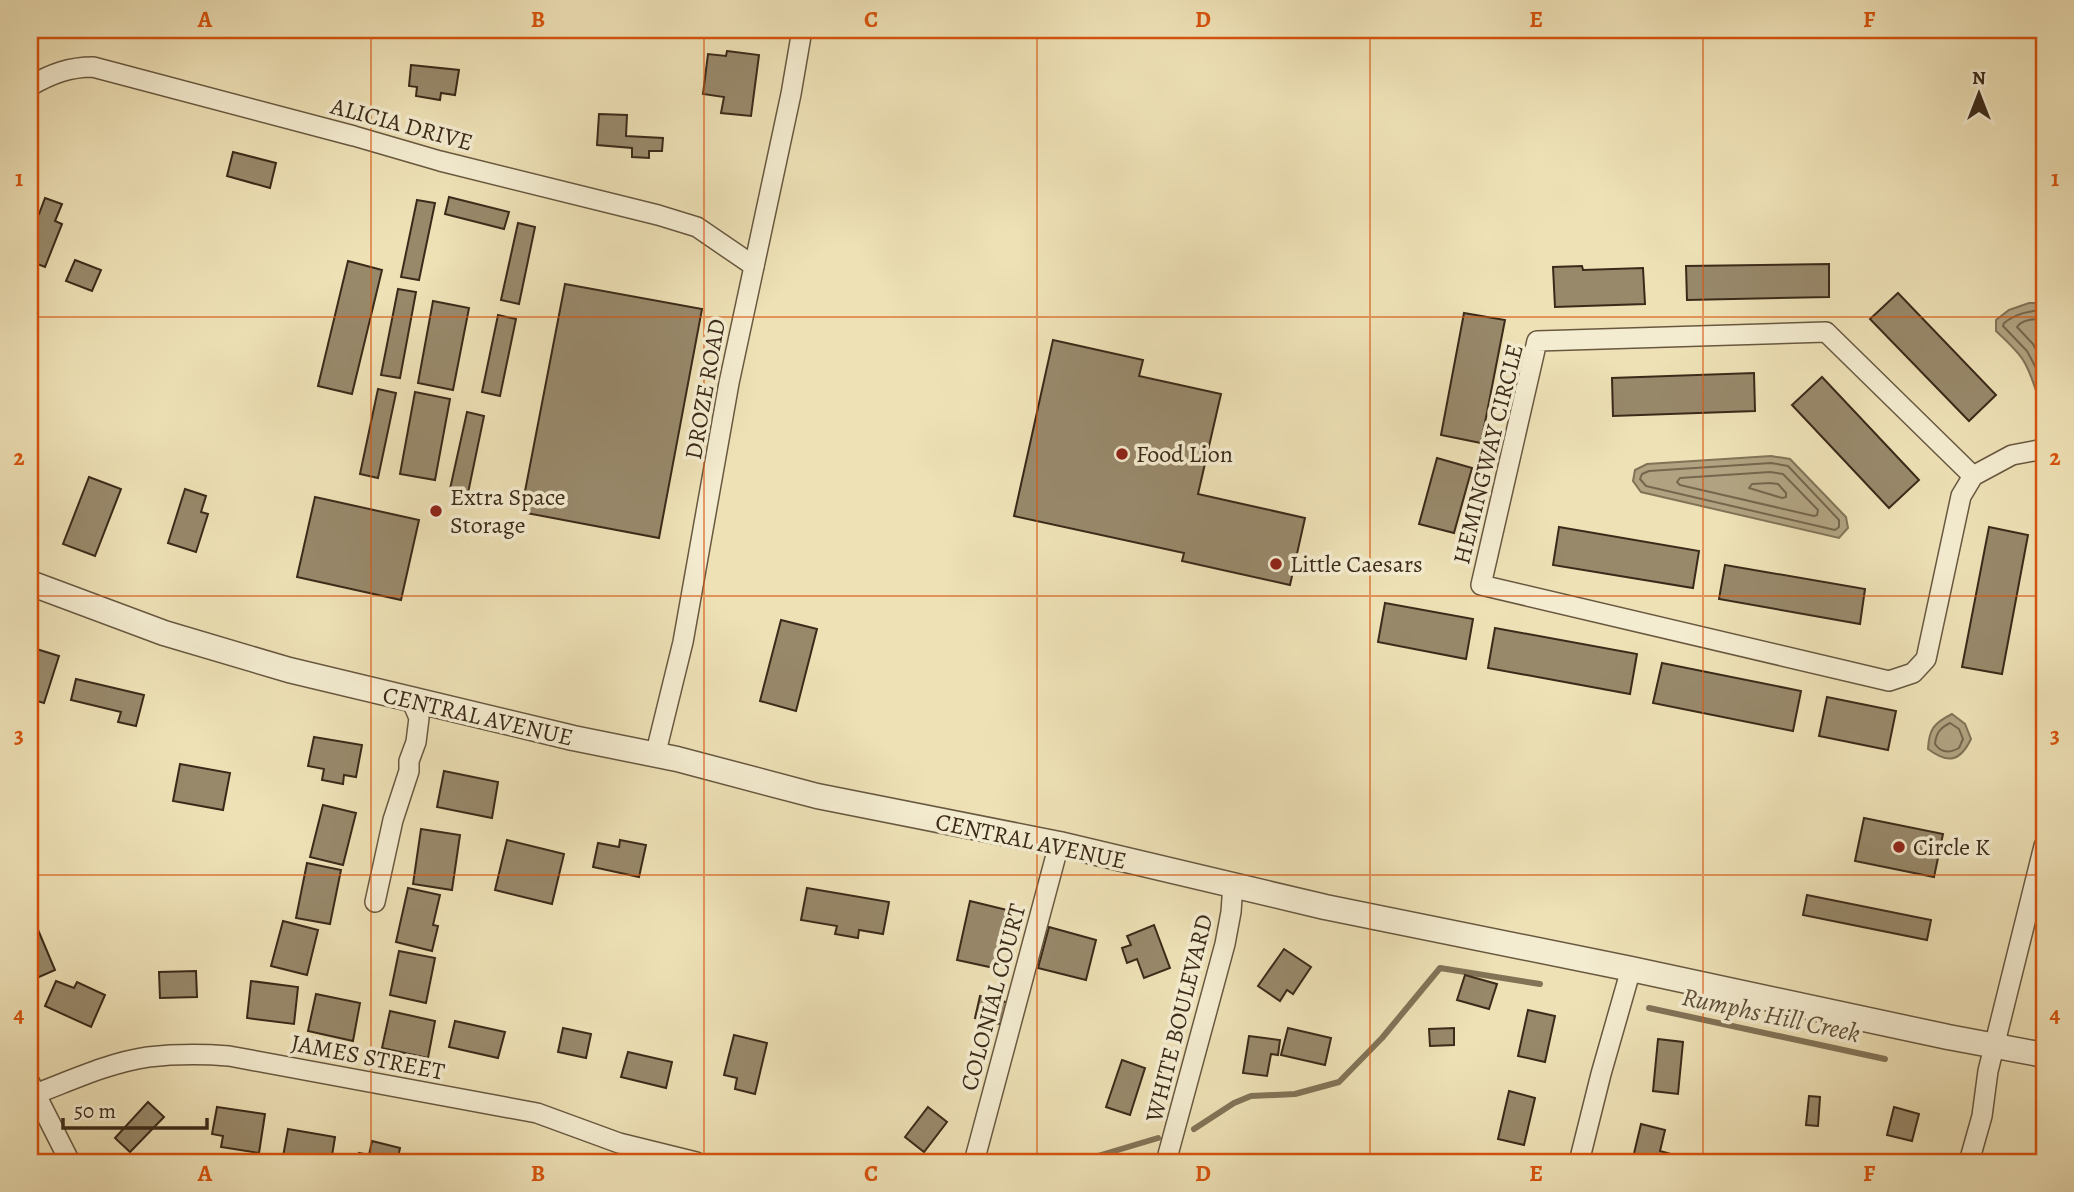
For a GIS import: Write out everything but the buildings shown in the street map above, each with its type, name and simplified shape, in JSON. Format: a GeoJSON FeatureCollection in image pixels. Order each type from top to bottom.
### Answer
{"type":"FeatureCollection","features":[{"type":"Feature","properties":{"kind":"street","name":"DROZE ROAD"},"geometry":{"type":"LineString","coordinates":[[655,756],[683,642],[730,383],[802,30]]}},
{"type":"Feature","properties":{"kind":"street","name":"ALICIA DRIVE"},"geometry":{"type":"LineString","coordinates":[[30,86],[58,72],[75,67],[93,67],[354,136],[440,162],[658,215],[697,227],[754,266]]}},
{"type":"Feature","properties":{"kind":"street","name":"HEMINGWAY CIRCLE"},"geometry":{"type":"LineString","coordinates":[[1826,332],[1973,476],[1961,496],[1926,659],[1913,673],[1889,681],[1481,585],[1537,341],[1826,332]]}},
{"type":"Feature","properties":{"kind":"street"},"geometry":{"type":"LineString","coordinates":[[1973,476],[2012,455],[2044,449]]}},
{"type":"Feature","properties":{"kind":"street","name":"CENTRAL AVENUE"},"geometry":{"type":"LineString","coordinates":[[30,583],[164,633],[289,670],[677,759],[828,799],[1059,844],[1325,907],[2044,1055]]}},
{"type":"Feature","properties":{"kind":"street"},"geometry":{"type":"LineString","coordinates":[[375,902],[393,820],[410,771],[409,761],[416,742],[419,718],[411,699]]}},
{"type":"Feature","properties":{"kind":"street","name":"COLONIAL COURT"},"geometry":{"type":"LineString","coordinates":[[974,1162],[1059,844]]}},
{"type":"Feature","properties":{"kind":"street"},"geometry":{"type":"LineString","coordinates":[[1969,1162],[1982,1116],[1988,1071],[2044,846]]}},
{"type":"Feature","properties":{"kind":"street","name":"WHITE BOULEVARD"},"geometry":{"type":"LineString","coordinates":[[1166,1162],[1225,944],[1233,884]]}},
{"type":"Feature","properties":{"kind":"street"},"geometry":{"type":"LineString","coordinates":[[1579,1162],[1631,969]]}},
{"type":"Feature","properties":{"kind":"street","name":"JAMES STREET"},"geometry":{"type":"LineString","coordinates":[[32,1091],[109,1066],[146,1058],[187,1054],[229,1056],[537,1113],[671,1160],[696,1162]]}},
{"type":"Feature","properties":{"kind":"street"},"geometry":{"type":"LineString","coordinates":[[32,1091],[70,1162]]}},
{"type":"Feature","properties":{"kind":"water"},"geometry":{"type":"Polygon","coordinates":[[[2029,303],[2044,303],[2044,401],[2038,397],[2023,360],[1996,331],[1996,320],[2009,310],[2029,303]]]}},
{"type":"Feature","properties":{"kind":"water"},"geometry":{"type":"Polygon","coordinates":[[[1771,456],[1790,459],[1846,517],[1848,528],[1839,538],[1641,492],[1633,481],[1635,470],[1647,464],[1771,456]]]}},
{"type":"Feature","properties":{"kind":"water"},"geometry":{"type":"Polygon","coordinates":[[[1952,714],[1965,724],[1971,739],[1958,756],[1947,758],[1928,749],[1934,727],[1952,714]]]}},
{"type":"Feature","properties":{"kind":"waterway","name":"Rumphs Hill Creek"},"geometry":{"type":"LineString","coordinates":[[1194,1129],[1234,1103],[1251,1096],[1295,1094],[1339,1082],[1382,1038],[1440,968],[1540,984]]}},
{"type":"Feature","properties":{"kind":"waterway","name":"Rumphs Hill Creek"},"geometry":{"type":"LineString","coordinates":[[1649,1008],[1885,1059]]}},
{"type":"Feature","properties":{"kind":"waterway","name":"Rumphs Hill Creek"},"geometry":{"type":"LineString","coordinates":[[1085,1162],[1158,1138]]}},
{"type":"Feature","properties":{"kind":"place","name":"Food Lion"},"geometry":{"type":"Point","coordinates":[1122,454]}},
{"type":"Feature","properties":{"kind":"place","name":"Extra Space Storage"},"geometry":{"type":"Point","coordinates":[436,511]}},
{"type":"Feature","properties":{"kind":"place","name":"Little Caesars"},"geometry":{"type":"Point","coordinates":[1276,564]}},
{"type":"Feature","properties":{"kind":"place","name":"Circle K"},"geometry":{"type":"Point","coordinates":[1899,847]}}]}
